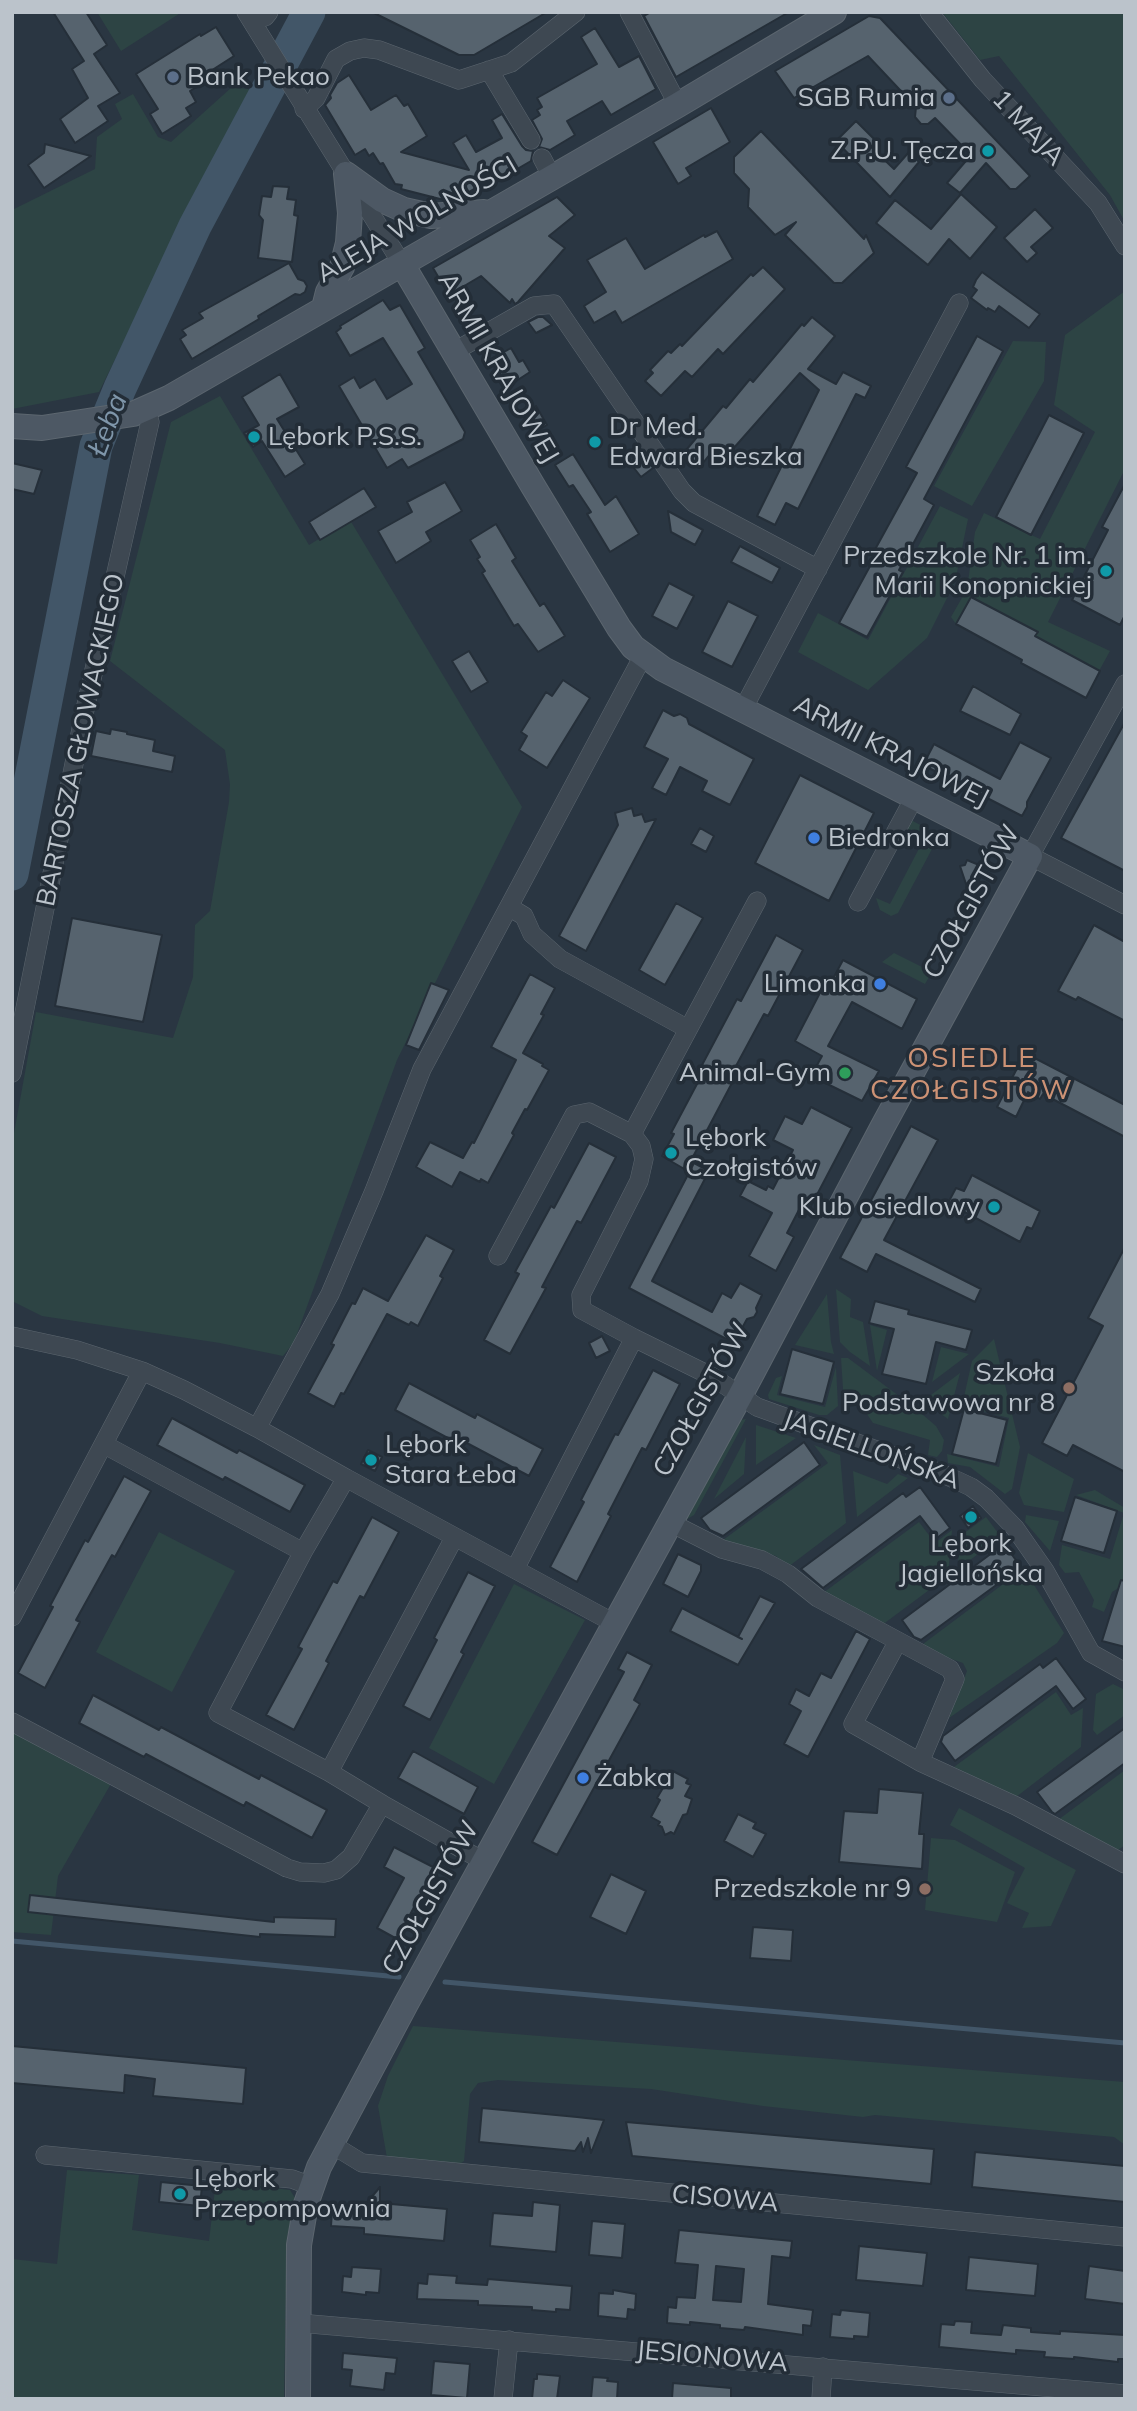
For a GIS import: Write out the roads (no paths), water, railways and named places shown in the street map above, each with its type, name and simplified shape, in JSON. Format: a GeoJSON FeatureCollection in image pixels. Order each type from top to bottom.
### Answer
{"type":"FeatureCollection","features":[{"type":"Feature","properties":{"kind":"street","name":"ARMII KRAJOWEJ"},"geometry":{"type":"LineString","coordinates":[[246,12],[633,647],[663,669],[1125,905]]}},
{"type":"Feature","properties":{"kind":"street"},"geometry":{"type":"LineString","coordinates":[[303,107],[316,98],[336,59],[350,51],[364,48],[379,50],[459,79],[511,63],[576,12]]}},
{"type":"Feature","properties":{"kind":"street"},"geometry":{"type":"LineString","coordinates":[[629,12],[678,105]]}},
{"type":"Feature","properties":{"kind":"street","name":"ALEJA WOLNOŚCI"},"geometry":{"type":"LineString","coordinates":[[12,426],[58,426],[139,411],[189,386],[492,212],[547,168],[678,105],[834,12]]}},
{"type":"Feature","properties":{"kind":"street","name":"1 MAJA"},"geometry":{"type":"LineString","coordinates":[[929,12],[983,80],[1098,203],[1125,246]]}},
{"type":"Feature","properties":{"kind":"street"},"geometry":{"type":"LineString","coordinates":[[489,70],[531,140]]}},
{"type":"Feature","properties":{"kind":"street"},"geometry":{"type":"LineString","coordinates":[[346,174],[382,200],[404,210],[431,216],[492,212]]}},
{"type":"Feature","properties":{"kind":"street"},"geometry":{"type":"LineString","coordinates":[[324,308],[328,292],[342,267],[348,243],[350,213],[346,174]]}},
{"type":"Feature","properties":{"kind":"street"},"geometry":{"type":"LineString","coordinates":[[743,709],[959,303]]}},
{"type":"Feature","properties":{"kind":"street"},"geometry":{"type":"LineString","coordinates":[[455,351],[534,306],[554,304],[682,491],[694,503],[818,569]]}},
{"type":"Feature","properties":{"kind":"street","name":"BARTOSZA GŁOWACKIEGO"},"geometry":{"type":"LineString","coordinates":[[12,1073],[84,713],[150,422],[139,411]]}},
{"type":"Feature","properties":{"kind":"street"},"geometry":{"type":"LineString","coordinates":[[257,1428],[330,1294],[422,1069],[643,656]]}},
{"type":"Feature","properties":{"kind":"street","name":"CZOŁGISTÓW"},"geometry":{"type":"LineString","coordinates":[[299,2399],[299,2245],[311,2186],[331,2144],[1125,684]]}},
{"type":"Feature","properties":{"kind":"street"},"geometry":{"type":"LineString","coordinates":[[858,902],[914,798]]}},
{"type":"Feature","properties":{"kind":"street"},"geometry":{"type":"LineString","coordinates":[[498,1256],[574,1115],[589,1112],[632,1135],[757,901]]}},
{"type":"Feature","properties":{"kind":"street"},"geometry":{"type":"LineString","coordinates":[[509,907],[524,916],[532,934],[560,959],[688,1029]]}},
{"type":"Feature","properties":{"kind":"street","name":"JAGIELLOŃSKA"},"geometry":{"type":"LineString","coordinates":[[632,1135],[641,1146],[643,1159],[639,1181],[581,1295],[582,1310],[713,1377],[757,1407],[951,1477],[971,1487],[1015,1528],[1045,1571],[1091,1653],[1125,1672]]}},
{"type":"Feature","properties":{"kind":"street"},"geometry":{"type":"LineString","coordinates":[[12,1336],[76,1350],[142,1371],[184,1390],[614,1623]]}},
{"type":"Feature","properties":{"kind":"street"},"geometry":{"type":"LineString","coordinates":[[515,1569],[634,1338]]}},
{"type":"Feature","properties":{"kind":"street"},"geometry":{"type":"LineString","coordinates":[[12,1617],[142,1371]]}},
{"type":"Feature","properties":{"kind":"street"},"geometry":{"type":"LineString","coordinates":[[105,1445],[303,1552]]}},
{"type":"Feature","properties":{"kind":"street"},"geometry":{"type":"LineString","coordinates":[[346,1478],[303,1552],[218,1713],[329,1772],[485,1862]]}},
{"type":"Feature","properties":{"kind":"street"},"geometry":{"type":"LineString","coordinates":[[669,1522],[722,1549],[762,1560],[788,1574],[818,1598],[950,1669],[954,1679],[920,1762]]}},
{"type":"Feature","properties":{"kind":"street"},"geometry":{"type":"LineString","coordinates":[[329,1772],[454,1538]]}},
{"type":"Feature","properties":{"kind":"street"},"geometry":{"type":"LineString","coordinates":[[898,1642],[853,1724],[920,1762],[1016,1806],[1125,1864]]}},
{"type":"Feature","properties":{"kind":"street"},"geometry":{"type":"LineString","coordinates":[[12,1723],[276,1863],[300,1872],[324,1873],[344,1864],[358,1847],[382,1804]]}},
{"type":"Feature","properties":{"kind":"street","name":"CISOWA"},"geometry":{"type":"LineString","coordinates":[[331,2144],[362,2163],[1125,2237]]}},
{"type":"Feature","properties":{"kind":"street"},"geometry":{"type":"LineString","coordinates":[[45,2155],[292,2179],[311,2186]]}},
{"type":"Feature","properties":{"kind":"street","name":"JESIONOWA"},"geometry":{"type":"LineString","coordinates":[[299,2323],[1125,2394]]}},
{"type":"Feature","properties":{"kind":"street"},"geometry":{"type":"LineString","coordinates":[[503,2399],[509,2340]]}},
{"type":"Feature","properties":{"kind":"street"},"geometry":{"type":"LineString","coordinates":[[821,2399],[823,2367]]}},
{"type":"Feature","properties":{"kind":"waterway","name":"Łeba"},"geometry":{"type":"LineString","coordinates":[[12,874],[96,446],[195,226],[309,12]]}},
{"type":"Feature","properties":{"kind":"waterway"},"geometry":{"type":"LineString","coordinates":[[12,1941],[399,1977]]}},
{"type":"Feature","properties":{"kind":"waterway"},"geometry":{"type":"LineString","coordinates":[[445,1982],[1125,2043]]}},
{"type":"Feature","properties":{"kind":"place","name":"Bank Pekao"},"geometry":{"type":"Point","coordinates":[173,77]}},
{"type":"Feature","properties":{"kind":"place","name":"SGB Rumia"},"geometry":{"type":"Point","coordinates":[949,98]}},
{"type":"Feature","properties":{"kind":"place","name":"Z.P.U. Tęcza"},"geometry":{"type":"Point","coordinates":[988,151]}},
{"type":"Feature","properties":{"kind":"place","name":"Lębork P.S.S."},"geometry":{"type":"Point","coordinates":[254,437]}},
{"type":"Feature","properties":{"kind":"place","name":"Dr Med. Edward Bieszka"},"geometry":{"type":"Point","coordinates":[595,442]}},
{"type":"Feature","properties":{"kind":"place","name":"Przedszkole Nr. 1 im. Marii Konopnickiej"},"geometry":{"type":"Point","coordinates":[1106,571]}},
{"type":"Feature","properties":{"kind":"place","name":"Biedronka"},"geometry":{"type":"Point","coordinates":[814,838]}},
{"type":"Feature","properties":{"kind":"place","name":"Limonka"},"geometry":{"type":"Point","coordinates":[880,984]}},
{"type":"Feature","properties":{"kind":"place","name":"Animal-Gym"},"geometry":{"type":"Point","coordinates":[845,1073]}},
{"type":"Feature","properties":{"kind":"place","name":"Lębork Czołgistów"},"geometry":{"type":"Point","coordinates":[671,1153]}},
{"type":"Feature","properties":{"kind":"place","name":"Klub osiedlowy"},"geometry":{"type":"Point","coordinates":[994,1207]}},
{"type":"Feature","properties":{"kind":"place","name":"Szkoła Podstawowa nr 8"},"geometry":{"type":"Point","coordinates":[1069,1388]}},
{"type":"Feature","properties":{"kind":"place","name":"Lębork Stara Łeba"},"geometry":{"type":"Point","coordinates":[371,1460]}},
{"type":"Feature","properties":{"kind":"place","name":"Lębork Jagiellońska"},"geometry":{"type":"Point","coordinates":[971,1517]}},
{"type":"Feature","properties":{"kind":"place","name":"Żabka"},"geometry":{"type":"Point","coordinates":[583,1778]}},
{"type":"Feature","properties":{"kind":"place","name":"Przedszkole nr 9"},"geometry":{"type":"Point","coordinates":[925,1889]}},
{"type":"Feature","properties":{"kind":"place","name":"Lębork Przepompownia"},"geometry":{"type":"Point","coordinates":[180,2194]}},
{"type":"Feature","properties":{"kind":"district","name":"OSIEDLE CZOŁGISTÓW"},"geometry":{"type":"Point","coordinates":[972,1075]}}]}
